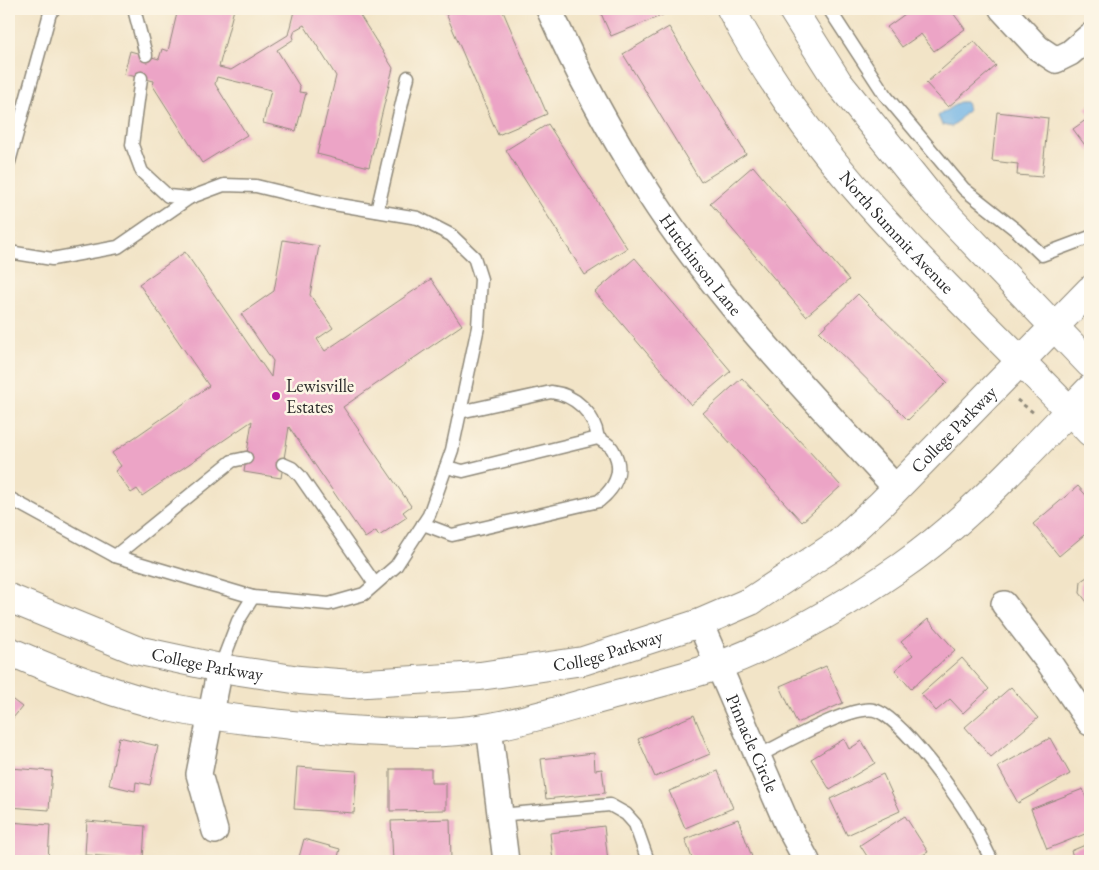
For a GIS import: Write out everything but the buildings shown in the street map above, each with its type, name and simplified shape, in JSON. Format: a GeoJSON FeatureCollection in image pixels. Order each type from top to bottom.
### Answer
{"type":"FeatureCollection","features":[{"type":"Feature","properties":{"kind":"street","name":"Hutchinson Lane"},"geometry":{"type":"LineString","coordinates":[[549,9],[578,73],[648,193],[673,228],[761,338],[896,488]]}},
{"type":"Feature","properties":{"kind":"street","name":"North Summit Avenue"},"geometry":{"type":"LineString","coordinates":[[731,9],[751,48],[783,98],[863,196],[1090,432]]}},
{"type":"Feature","properties":{"kind":"street"},"geometry":{"type":"LineString","coordinates":[[792,9],[838,82],[932,198],[1090,364]]}},
{"type":"Feature","properties":{"kind":"street"},"geometry":{"type":"LineString","coordinates":[[1002,9],[1038,48],[1056,60],[1070,53],[1090,36]]}},
{"type":"Feature","properties":{"kind":"street","name":"College Parkway"},"geometry":{"type":"LineString","coordinates":[[9,598],[136,650],[220,668],[300,680],[350,684],[480,676],[584,661],[700,623],[751,601],[839,543],[896,488],[1090,290]]}},
{"type":"Feature","properties":{"kind":"street"},"geometry":{"type":"LineString","coordinates":[[9,651],[53,670],[155,703],[210,715],[276,724],[367,732],[422,732],[489,727],[666,682],[717,666],[753,652],[810,624],[904,564],[968,511],[1090,389]]}},
{"type":"Feature","properties":{"kind":"street"},"geometry":{"type":"LineString","coordinates":[[1004,604],[1050,664],[1090,723]]}},
{"type":"Feature","properties":{"kind":"street","name":"Pinnacle Circle"},"geometry":{"type":"LineString","coordinates":[[700,623],[717,666],[788,826],[807,861]]}},
{"type":"Feature","properties":{"kind":"street"},"geometry":{"type":"LineString","coordinates":[[215,831],[199,774],[220,668]]}},
{"type":"Feature","properties":{"kind":"street"},"geometry":{"type":"LineString","coordinates":[[489,727],[506,861]]}},
{"type":"Feature","properties":{"kind":"lane"},"geometry":{"type":"LineString","coordinates":[[9,162],[50,14],[54,9]]}},
{"type":"Feature","properties":{"kind":"lane"},"geometry":{"type":"LineString","coordinates":[[134,9],[146,55]]}},
{"type":"Feature","properties":{"kind":"lane"},"geometry":{"type":"LineString","coordinates":[[829,9],[885,95],[964,189],[1016,230],[1042,255],[1090,237]]}},
{"type":"Feature","properties":{"kind":"lane"},"geometry":{"type":"LineString","coordinates":[[377,211],[408,77]]}},
{"type":"Feature","properties":{"kind":"lane"},"geometry":{"type":"LineString","coordinates":[[141,78],[132,146],[142,172],[168,196],[189,198]]}},
{"type":"Feature","properties":{"kind":"lane"},"geometry":{"type":"LineString","coordinates":[[9,252],[52,259],[118,247],[189,198],[224,185],[256,186],[322,202],[418,218],[451,235],[474,257],[481,279],[478,327],[460,412],[446,467],[429,515],[396,566],[364,594],[328,604],[253,597],[115,556],[9,498]]}},
{"type":"Feature","properties":{"kind":"lane"},"geometry":{"type":"LineString","coordinates":[[460,412],[551,392],[562,393],[588,411],[596,425],[598,438]]}},
{"type":"Feature","properties":{"kind":"lane"},"geometry":{"type":"LineString","coordinates":[[423,524],[452,535],[599,500],[612,491],[617,480],[617,463],[613,448],[598,438],[463,471],[446,467]]}},
{"type":"Feature","properties":{"kind":"lane"},"geometry":{"type":"LineString","coordinates":[[115,556],[232,461],[246,458]]}},
{"type":"Feature","properties":{"kind":"lane"},"geometry":{"type":"LineString","coordinates":[[283,464],[292,468],[300,476],[375,584]]}},
{"type":"Feature","properties":{"kind":"lane"},"geometry":{"type":"LineString","coordinates":[[220,668],[238,621],[253,597]]}},
{"type":"Feature","properties":{"kind":"lane"},"geometry":{"type":"LineString","coordinates":[[758,756],[850,712],[873,710],[888,717],[912,740],[974,825],[992,861]]}},
{"type":"Feature","properties":{"kind":"lane"},"geometry":{"type":"LineString","coordinates":[[500,815],[610,805],[626,814],[635,824],[648,861]]}},
{"type":"Feature","properties":{"kind":"path"},"geometry":{"type":"LineString","coordinates":[[1016,400],[1039,416]]}},
{"type":"Feature","properties":{"kind":"water"},"geometry":{"type":"Polygon","coordinates":[[[959,102],[966,102],[968,110],[952,127],[942,125],[938,116],[959,102]]]}},
{"type":"Feature","properties":{"kind":"place","name":"Lewisville Estates"},"geometry":{"type":"Point","coordinates":[276,396]}}]}
